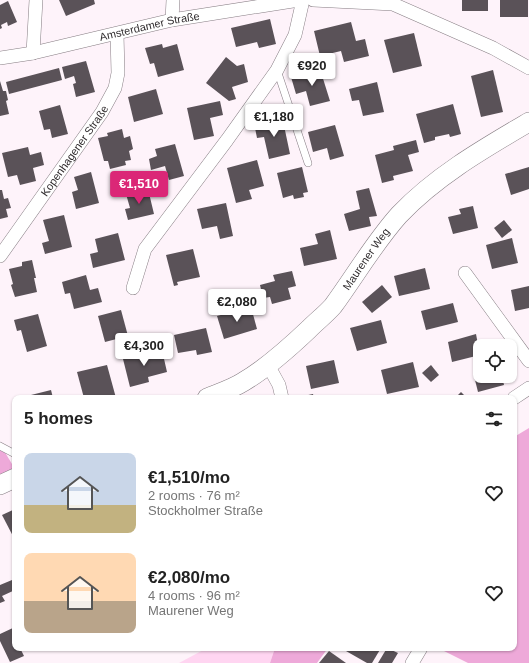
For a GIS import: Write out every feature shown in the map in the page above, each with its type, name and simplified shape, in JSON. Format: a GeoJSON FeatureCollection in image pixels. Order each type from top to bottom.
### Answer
{"type":"FeatureCollection","features":[{"type":"Feature","properties":{"kind":"street"},"geometry":{"type":"LineString","coordinates":[[33,53],[36,0]]}},
{"type":"Feature","properties":{"kind":"street"},"geometry":{"type":"LineString","coordinates":[[172,20],[173,0]]}},
{"type":"Feature","properties":{"kind":"street"},"geometry":{"type":"LineString","coordinates":[[133,288],[145,249],[227,140],[277,70],[295,35],[301,0]]}},
{"type":"Feature","properties":{"kind":"street","name":"Amsterdamer Straße"},"geometry":{"type":"LineString","coordinates":[[0,58],[33,53],[172,20],[301,0]]}},
{"type":"Feature","properties":{"kind":"street"},"geometry":{"type":"LineString","coordinates":[[313,0],[392,2],[493,48],[529,68]]}},
{"type":"Feature","properties":{"kind":"street","name":"Kopenhagener Straße"},"geometry":{"type":"LineString","coordinates":[[0,256],[102,112],[115,88],[118,72],[117,34]]}},
{"type":"Feature","properties":{"kind":"street","name":"Maurener Weg"},"geometry":{"type":"LineString","coordinates":[[214,395],[244,382],[268,365],[332,307],[381,238],[418,196],[483,149],[529,122]]}},
{"type":"Feature","properties":{"kind":"street"},"geometry":{"type":"LineString","coordinates":[[464,273],[529,361]]}},
{"type":"Feature","properties":{"kind":"street"},"geometry":{"type":"LineString","coordinates":[[268,365],[279,385],[281,395]]}},
{"type":"Feature","properties":{"kind":"street"},"geometry":{"type":"LineString","coordinates":[[517,396],[529,388]]}},
{"type":"Feature","properties":{"kind":"street"},"geometry":{"type":"LineString","coordinates":[[0,485],[12,479]]}},
{"type":"Feature","properties":{"kind":"street"},"geometry":{"type":"LineString","coordinates":[[412,663],[419,651]]}},
{"type":"Feature","properties":{"kind":"lane"},"geometry":{"type":"LineString","coordinates":[[277,70],[308,163]]}},
{"type":"Feature","properties":{"kind":"lane"},"geometry":{"type":"LineString","coordinates":[[0,446],[12,452]]}},
{"type":"Feature","properties":{"kind":"shaded area"},"geometry":{"type":"Polygon","coordinates":[[[529,428],[529,663],[468,663],[444,651],[517,651],[517,435],[529,428]]]}},
{"type":"Feature","properties":{"kind":"shaded area"},"geometry":{"type":"Polygon","coordinates":[[[0,444],[12,464],[12,471],[0,478],[0,444]]]}},
{"type":"Feature","properties":{"kind":"shaded area"},"geometry":{"type":"Polygon","coordinates":[[[201,651],[274,651],[270,663],[179,663],[201,651]]]}},
{"type":"Feature","properties":{"kind":"shaded area"},"geometry":{"type":"Polygon","coordinates":[[[274,651],[326,651],[317,663],[270,663],[274,651]]]}},
{"type":"Feature","properties":{"kind":"building"},"geometry":{"type":"Polygon","coordinates":[[[59,0],[94,0],[95,4],[66,16],[59,0]]]}},
{"type":"Feature","properties":{"kind":"building"},"geometry":{"type":"Polygon","coordinates":[[[462,0],[488,0],[488,11],[462,11],[462,0]]]}},
{"type":"Feature","properties":{"kind":"building"},"geometry":{"type":"Polygon","coordinates":[[[500,0],[528,0],[528,17],[500,17],[500,0]]]}},
{"type":"Feature","properties":{"kind":"building"},"geometry":{"type":"Polygon","coordinates":[[[8,1],[17,22],[8,26],[7,22],[1,25],[2,28],[0,29],[0,5],[8,1]]]}},
{"type":"Feature","properties":{"kind":"building"},"geometry":{"type":"Polygon","coordinates":[[[270,19],[276,44],[259,48],[257,42],[236,47],[231,28],[270,19]]]}},
{"type":"Feature","properties":{"kind":"building"},"geometry":{"type":"Polygon","coordinates":[[[351,22],[356,41],[365,39],[369,56],[344,62],[341,51],[320,56],[314,31],[351,22]]]}},
{"type":"Feature","properties":{"kind":"building"},"geometry":{"type":"Polygon","coordinates":[[[414,33],[422,66],[393,73],[384,40],[414,33]]]}},
{"type":"Feature","properties":{"kind":"building"},"geometry":{"type":"Polygon","coordinates":[[[162,44],[163,48],[177,44],[184,70],[158,77],[154,63],[150,64],[145,48],[162,44]]]}},
{"type":"Feature","properties":{"kind":"building"},"geometry":{"type":"Polygon","coordinates":[[[226,57],[237,66],[244,64],[248,82],[232,87],[236,99],[229,101],[206,83],[226,57]]]}},
{"type":"Feature","properties":{"kind":"building"},"geometry":{"type":"Polygon","coordinates":[[[86,61],[95,92],[76,97],[73,84],[76,83],[74,76],[65,79],[62,67],[86,61]]]}},
{"type":"Feature","properties":{"kind":"building"},"geometry":{"type":"Polygon","coordinates":[[[59,68],[62,80],[9,94],[6,82],[59,68]]]}},
{"type":"Feature","properties":{"kind":"building"},"geometry":{"type":"Polygon","coordinates":[[[320,69],[330,101],[310,106],[306,91],[296,94],[291,77],[320,69]]]}},
{"type":"Feature","properties":{"kind":"building"},"geometry":{"type":"Polygon","coordinates":[[[493,70],[503,112],[481,117],[471,76],[493,70]]]}},
{"type":"Feature","properties":{"kind":"building"},"geometry":{"type":"Polygon","coordinates":[[[0,81],[3,91],[6,91],[8,100],[6,101],[9,114],[0,116],[0,81]]]}},
{"type":"Feature","properties":{"kind":"building"},"geometry":{"type":"Polygon","coordinates":[[[377,82],[384,112],[363,116],[359,100],[352,101],[349,89],[377,82]]]}},
{"type":"Feature","properties":{"kind":"building"},"geometry":{"type":"Polygon","coordinates":[[[156,89],[163,114],[134,122],[128,97],[156,89]]]}},
{"type":"Feature","properties":{"kind":"building"},"geometry":{"type":"Polygon","coordinates":[[[220,101],[223,115],[210,118],[214,136],[194,140],[187,108],[220,101]]]}},
{"type":"Feature","properties":{"kind":"building"},"geometry":{"type":"Polygon","coordinates":[[[453,104],[461,134],[450,137],[449,134],[435,137],[435,140],[424,143],[416,114],[453,104]]]}},
{"type":"Feature","properties":{"kind":"building"},"geometry":{"type":"Polygon","coordinates":[[[60,105],[68,134],[52,138],[50,129],[44,130],[39,111],[60,105]]]}},
{"type":"Feature","properties":{"kind":"building"},"geometry":{"type":"Polygon","coordinates":[[[282,116],[290,154],[269,159],[264,137],[257,138],[255,128],[267,125],[266,120],[282,116]]]}},
{"type":"Feature","properties":{"kind":"building"},"geometry":{"type":"Polygon","coordinates":[[[335,125],[344,156],[330,160],[327,148],[313,152],[308,132],[335,125]]]}},
{"type":"Feature","properties":{"kind":"building"},"geometry":{"type":"Polygon","coordinates":[[[122,129],[124,138],[130,136],[133,149],[129,151],[131,160],[125,161],[126,165],[110,169],[108,161],[104,161],[98,138],[108,136],[107,133],[122,129]]]}},
{"type":"Feature","properties":{"kind":"building"},"geometry":{"type":"Polygon","coordinates":[[[416,140],[419,152],[408,155],[413,171],[393,176],[394,180],[382,183],[375,155],[394,150],[393,146],[416,140]]]}},
{"type":"Feature","properties":{"kind":"building"},"geometry":{"type":"Polygon","coordinates":[[[175,144],[184,176],[169,180],[165,166],[151,170],[149,159],[157,156],[155,149],[175,144]]]}},
{"type":"Feature","properties":{"kind":"building"},"geometry":{"type":"Polygon","coordinates":[[[28,147],[30,155],[41,152],[44,165],[33,168],[36,181],[20,185],[17,175],[8,177],[2,153],[28,147]]]}},
{"type":"Feature","properties":{"kind":"building"},"geometry":{"type":"Polygon","coordinates":[[[257,160],[264,186],[249,190],[252,199],[236,203],[227,168],[257,160]]]}},
{"type":"Feature","properties":{"kind":"building"},"geometry":{"type":"Polygon","coordinates":[[[302,167],[308,192],[303,193],[304,197],[294,199],[293,195],[283,198],[277,173],[302,167]]]}},
{"type":"Feature","properties":{"kind":"building"},"geometry":{"type":"Polygon","coordinates":[[[529,167],[529,189],[511,195],[505,174],[529,167]]]}},
{"type":"Feature","properties":{"kind":"building"},"geometry":{"type":"Polygon","coordinates":[[[91,172],[99,203],[76,209],[72,192],[78,190],[74,177],[91,172]]]}},
{"type":"Feature","properties":{"kind":"building"},"geometry":{"type":"Polygon","coordinates":[[[369,188],[377,216],[369,217],[371,226],[349,231],[344,214],[360,209],[356,191],[369,188]]]}},
{"type":"Feature","properties":{"kind":"building"},"geometry":{"type":"Polygon","coordinates":[[[148,189],[154,214],[128,220],[125,209],[130,208],[126,194],[148,189]]]}},
{"type":"Feature","properties":{"kind":"building"},"geometry":{"type":"Polygon","coordinates":[[[0,190],[2,190],[4,199],[8,198],[11,208],[6,209],[8,217],[0,219],[0,190]]]}},
{"type":"Feature","properties":{"kind":"building"},"geometry":{"type":"Polygon","coordinates":[[[226,203],[233,236],[220,239],[217,226],[202,229],[197,209],[226,203]]]}},
{"type":"Feature","properties":{"kind":"building"},"geometry":{"type":"Polygon","coordinates":[[[473,206],[478,228],[453,234],[448,217],[461,214],[459,209],[473,206]]]}},
{"type":"Feature","properties":{"kind":"building"},"geometry":{"type":"Polygon","coordinates":[[[64,215],[72,247],[45,254],[42,243],[49,241],[43,220],[64,215]]]}},
{"type":"Feature","properties":{"kind":"building"},"geometry":{"type":"Polygon","coordinates":[[[504,220],[512,230],[502,238],[494,228],[504,220]]]}},
{"type":"Feature","properties":{"kind":"building"},"geometry":{"type":"Polygon","coordinates":[[[330,230],[337,259],[304,266],[300,248],[318,244],[315,234],[330,230]]]}},
{"type":"Feature","properties":{"kind":"building"},"geometry":{"type":"Polygon","coordinates":[[[118,233],[125,260],[93,268],[90,254],[98,252],[95,239],[118,233]]]}},
{"type":"Feature","properties":{"kind":"building"},"geometry":{"type":"Polygon","coordinates":[[[512,238],[518,263],[492,269],[486,245],[512,238]]]}},
{"type":"Feature","properties":{"kind":"building"},"geometry":{"type":"Polygon","coordinates":[[[193,249],[200,277],[177,282],[178,285],[174,286],[166,255],[193,249]]]}},
{"type":"Feature","properties":{"kind":"building"},"geometry":{"type":"Polygon","coordinates":[[[32,260],[37,292],[15,297],[11,285],[13,284],[9,269],[22,266],[22,262],[32,260]]]}},
{"type":"Feature","properties":{"kind":"building"},"geometry":{"type":"Polygon","coordinates":[[[425,268],[430,289],[399,296],[394,276],[425,268]]]}},
{"type":"Feature","properties":{"kind":"building"},"geometry":{"type":"Polygon","coordinates":[[[292,271],[296,286],[288,288],[291,299],[272,304],[270,297],[263,298],[260,285],[275,281],[273,275],[292,271]]]}},
{"type":"Feature","properties":{"kind":"building"},"geometry":{"type":"Polygon","coordinates":[[[86,275],[90,290],[98,288],[102,302],[74,309],[70,293],[65,294],[62,282],[86,275]]]}},
{"type":"Feature","properties":{"kind":"building"},"geometry":{"type":"Polygon","coordinates":[[[382,285],[392,297],[372,313],[362,302],[382,285]]]}},
{"type":"Feature","properties":{"kind":"building"},"geometry":{"type":"Polygon","coordinates":[[[529,286],[529,308],[515,311],[511,290],[529,286]]]}},
{"type":"Feature","properties":{"kind":"building"},"geometry":{"type":"Polygon","coordinates":[[[453,303],[458,322],[426,330],[421,311],[453,303]]]}},
{"type":"Feature","properties":{"kind":"building"},"geometry":{"type":"Polygon","coordinates":[[[251,307],[257,329],[224,339],[217,316],[251,307]]]}},
{"type":"Feature","properties":{"kind":"building"},"geometry":{"type":"Polygon","coordinates":[[[121,310],[128,336],[105,342],[98,316],[121,310]]]}},
{"type":"Feature","properties":{"kind":"building"},"geometry":{"type":"Polygon","coordinates":[[[38,314],[47,346],[27,352],[21,330],[17,331],[14,320],[38,314]]]}},
{"type":"Feature","properties":{"kind":"building"},"geometry":{"type":"Polygon","coordinates":[[[381,320],[387,343],[357,351],[350,328],[381,320]]]}},
{"type":"Feature","properties":{"kind":"building"},"geometry":{"type":"Polygon","coordinates":[[[206,328],[212,352],[197,355],[196,350],[178,353],[174,335],[206,328]]]}},
{"type":"Feature","properties":{"kind":"building"},"geometry":{"type":"Polygon","coordinates":[[[476,334],[477,339],[473,339],[473,357],[452,362],[448,342],[476,334]]]}},
{"type":"Feature","properties":{"kind":"building"},"geometry":{"type":"Polygon","coordinates":[[[162,350],[167,372],[148,377],[149,382],[130,387],[123,359],[162,350]]]}},
{"type":"Feature","properties":{"kind":"building"},"geometry":{"type":"Polygon","coordinates":[[[334,360],[339,383],[311,389],[306,366],[334,360]]]}},
{"type":"Feature","properties":{"kind":"building"},"geometry":{"type":"Polygon","coordinates":[[[413,362],[419,387],[387,394],[381,370],[413,362]]]}},
{"type":"Feature","properties":{"kind":"building"},"geometry":{"type":"Polygon","coordinates":[[[107,365],[115,395],[83,395],[77,372],[107,365]]]}},
{"type":"Feature","properties":{"kind":"building"},"geometry":{"type":"Polygon","coordinates":[[[431,365],[439,375],[431,382],[422,373],[431,365]]]}},
{"type":"Feature","properties":{"kind":"building"},"geometry":{"type":"Polygon","coordinates":[[[476,383],[504,383],[504,385],[478,392],[476,383]]]}},
{"type":"Feature","properties":{"kind":"building"},"geometry":{"type":"Polygon","coordinates":[[[51,390],[52,395],[31,395],[51,390]]]}},
{"type":"Feature","properties":{"kind":"building"},"geometry":{"type":"Polygon","coordinates":[[[12,510],[12,534],[2,515],[12,510]]]}},
{"type":"Feature","properties":{"kind":"building"},"geometry":{"type":"Polygon","coordinates":[[[12,580],[12,591],[2,596],[5,601],[0,603],[0,585],[12,580]]]}},
{"type":"Feature","properties":{"kind":"building"},"geometry":{"type":"Polygon","coordinates":[[[12,628],[12,651],[22,651],[24,656],[10,662],[0,641],[0,634],[12,628]]]}},
{"type":"Feature","properties":{"kind":"building"},"geometry":{"type":"Polygon","coordinates":[[[329,651],[346,663],[319,663],[329,651]]]}},
{"type":"Feature","properties":{"kind":"building"},"geometry":{"type":"Polygon","coordinates":[[[346,651],[379,651],[372,663],[367,663],[346,651]]]}},
{"type":"Feature","properties":{"kind":"building"},"geometry":{"type":"Polygon","coordinates":[[[385,651],[394,651],[398,653],[392,663],[378,663],[385,651]]]}}]}
